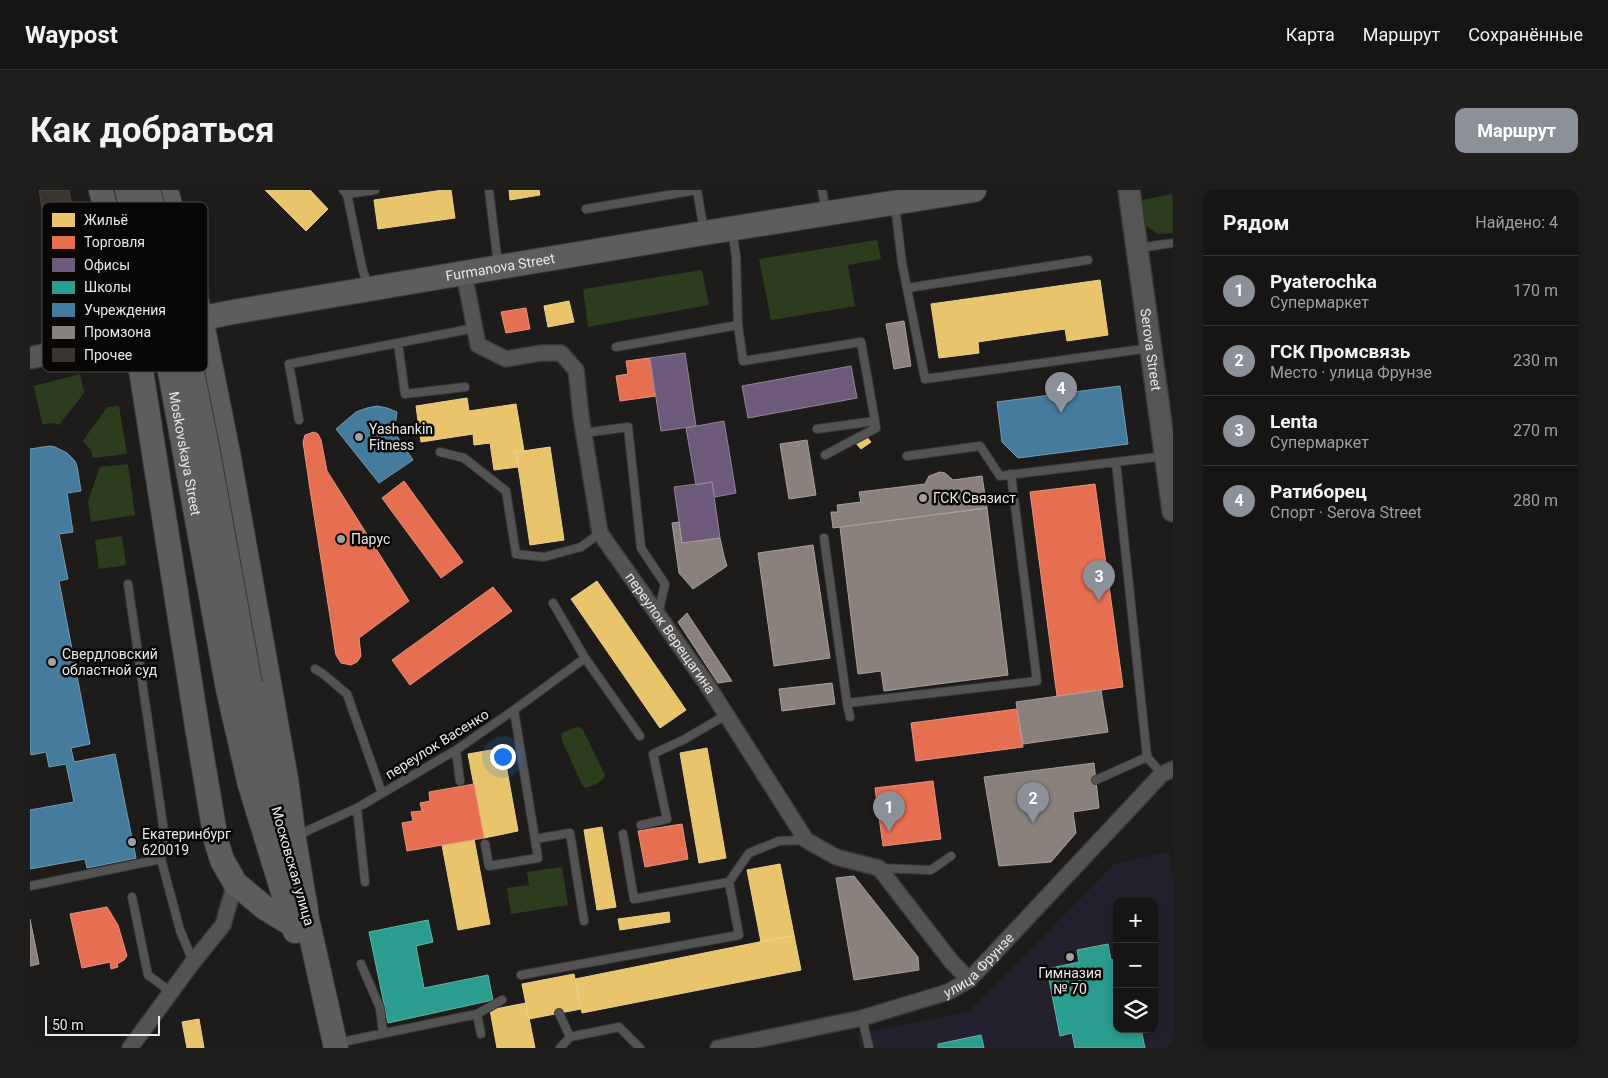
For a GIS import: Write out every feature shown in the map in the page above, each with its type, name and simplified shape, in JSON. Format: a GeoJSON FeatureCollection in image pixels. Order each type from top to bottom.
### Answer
{"type":"FeatureCollection","features":[{"type":"Feature","properties":{"kind":"main road","name":"Furmanova Street"},"geometry":{"type":"LineString","coordinates":[[208,317],[704,232],[894,204],[974,190]]}},
{"type":"Feature","properties":{"kind":"main road"},"geometry":{"type":"LineString","coordinates":[[208,354],[236,497],[286,779],[294,839],[300,917],[332,1046]]}},
{"type":"Feature","properties":{"kind":"main road"},"geometry":{"type":"LineString","coordinates":[[141,372],[194,704],[215,830],[222,860],[235,883],[265,908],[300,917]]}},
{"type":"Feature","properties":{"kind":"main road","name":"Moskovskaya Street"},"geometry":{"type":"LineString","coordinates":[[172,372],[239,686]]}},
{"type":"Feature","properties":{"kind":"main road","name":"Moskovskaya Street"},"geometry":{"type":"LineString","coordinates":[[192,372],[208,452],[239,686]]}},
{"type":"Feature","properties":{"kind":"main road","name":"Московская улица"},"geometry":{"type":"LineString","coordinates":[[239,686],[269,781],[300,917]]}},
{"type":"Feature","properties":{"kind":"street","name":"Serova Street"},"geometry":{"type":"LineString","coordinates":[[1129,190],[1150,348],[1167,444],[1173,511]]}},
{"type":"Feature","properties":{"kind":"street","name":"переулок Верещагина"},"geometry":{"type":"LineString","coordinates":[[464,273],[478,345],[506,360],[541,353],[561,353],[576,370],[600,533],[708,686],[806,840],[836,857],[879,868]]}},
{"type":"Feature","properties":{"kind":"street","name":"улица Фрунзе"},"geometry":{"type":"LineString","coordinates":[[718,1048],[777,1039],[862,1018],[948,992],[969,980],[1168,771]]}},
{"type":"Feature","properties":{"kind":"street"},"geometry":{"type":"LineString","coordinates":[[879,868],[951,961],[969,980]]}},
{"type":"Feature","properties":{"kind":"street"},"geometry":{"type":"LineString","coordinates":[[130,1048],[193,962],[223,925],[235,883]]}},
{"type":"Feature","properties":{"kind":"lane"},"geometry":{"type":"LineString","coordinates":[[369,289],[362,267],[345,192],[375,190]]}},
{"type":"Feature","properties":{"kind":"lane"},"geometry":{"type":"LineString","coordinates":[[489,190],[498,268]]}},
{"type":"Feature","properties":{"kind":"lane"},"geometry":{"type":"LineString","coordinates":[[586,209],[697,190],[704,232]]}},
{"type":"Feature","properties":{"kind":"lane"},"geometry":{"type":"LineString","coordinates":[[822,190],[826,214]]}},
{"type":"Feature","properties":{"kind":"lane"},"geometry":{"type":"LineString","coordinates":[[894,204],[907,288],[925,379],[1150,348]]}},
{"type":"Feature","properties":{"kind":"lane"},"geometry":{"type":"LineString","coordinates":[[732,229],[736,256],[738,325],[743,361],[861,342],[876,428],[825,455]]}},
{"type":"Feature","properties":{"kind":"lane"},"geometry":{"type":"LineString","coordinates":[[1136,248],[1173,243]]}},
{"type":"Feature","properties":{"kind":"lane"},"geometry":{"type":"LineString","coordinates":[[907,288],[1088,260]]}},
{"type":"Feature","properties":{"kind":"lane"},"geometry":{"type":"LineString","coordinates":[[616,347],[738,325]]}},
{"type":"Feature","properties":{"kind":"lane"},"geometry":{"type":"LineString","coordinates":[[299,420],[289,364],[475,328]]}},
{"type":"Feature","properties":{"kind":"lane"},"geometry":{"type":"LineString","coordinates":[[398,343],[405,394],[465,387]]}},
{"type":"Feature","properties":{"kind":"lane"},"geometry":{"type":"LineString","coordinates":[[818,429],[874,421]]}},
{"type":"Feature","properties":{"kind":"lane"},"geometry":{"type":"LineString","coordinates":[[584,433],[628,427],[641,548],[665,584],[658,614]]}},
{"type":"Feature","properties":{"kind":"lane"},"geometry":{"type":"LineString","coordinates":[[907,456],[980,446],[1000,476],[1116,462],[1167,444]]}},
{"type":"Feature","properties":{"kind":"lane"},"geometry":{"type":"LineString","coordinates":[[440,452],[464,458],[506,492],[516,554],[544,556],[581,547],[600,533]]}},
{"type":"Feature","properties":{"kind":"lane"},"geometry":{"type":"LineString","coordinates":[[1116,462],[1147,757]]}},
{"type":"Feature","properties":{"kind":"lane"},"geometry":{"type":"LineString","coordinates":[[848,704],[1037,681],[1010,474]]}},
{"type":"Feature","properties":{"kind":"lane"},"geometry":{"type":"LineString","coordinates":[[824,538],[850,717]]}},
{"type":"Feature","properties":{"kind":"lane"},"geometry":{"type":"LineString","coordinates":[[128,584],[164,832],[161,859],[180,930],[193,962]]}},
{"type":"Feature","properties":{"kind":"lane"},"geometry":{"type":"LineString","coordinates":[[553,603],[585,658],[640,736]]}},
{"type":"Feature","properties":{"kind":"lane","name":"переулок Васенко"},"geometry":{"type":"LineString","coordinates":[[294,839],[357,808],[456,750],[585,658]]}},
{"type":"Feature","properties":{"kind":"lane"},"geometry":{"type":"LineString","coordinates":[[314,669],[322,673],[347,694],[382,793]]}},
{"type":"Feature","properties":{"kind":"lane"},"geometry":{"type":"LineString","coordinates":[[485,844],[489,866],[538,858],[514,710]]}},
{"type":"Feature","properties":{"kind":"lane"},"geometry":{"type":"LineString","coordinates":[[641,825],[667,819],[653,754],[685,739],[726,714]]}},
{"type":"Feature","properties":{"kind":"lane"},"geometry":{"type":"LineString","coordinates":[[456,750],[460,780]]}},
{"type":"Feature","properties":{"kind":"lane"},"geometry":{"type":"LineString","coordinates":[[1147,757],[1168,771]]}},
{"type":"Feature","properties":{"kind":"lane"},"geometry":{"type":"LineString","coordinates":[[1096,780],[1147,757]]}},
{"type":"Feature","properties":{"kind":"lane"},"geometry":{"type":"LineString","coordinates":[[357,808],[365,882]]}},
{"type":"Feature","properties":{"kind":"lane"},"geometry":{"type":"LineString","coordinates":[[535,839],[570,833],[584,921]]}},
{"type":"Feature","properties":{"kind":"lane"},"geometry":{"type":"LineString","coordinates":[[623,834],[634,899],[729,882]]}},
{"type":"Feature","properties":{"kind":"lane"},"geometry":{"type":"LineString","coordinates":[[521,975],[549,974],[739,935],[729,882],[748,853],[779,841],[806,840]]}},
{"type":"Feature","properties":{"kind":"lane"},"geometry":{"type":"LineString","coordinates":[[879,868],[932,870],[951,856]]}},
{"type":"Feature","properties":{"kind":"lane"},"geometry":{"type":"LineString","coordinates":[[30,886],[161,859]]}},
{"type":"Feature","properties":{"kind":"lane"},"geometry":{"type":"LineString","coordinates":[[132,897],[148,974],[171,992]]}},
{"type":"Feature","properties":{"kind":"lane"},"geometry":{"type":"LineString","coordinates":[[361,964],[380,1008],[383,1033]]}},
{"type":"Feature","properties":{"kind":"lane"},"geometry":{"type":"LineString","coordinates":[[332,1046],[383,1033],[477,1014],[502,1000]]}},
{"type":"Feature","properties":{"kind":"lane"},"geometry":{"type":"LineString","coordinates":[[559,1013],[570,1038]]}},
{"type":"Feature","properties":{"kind":"lane"},"geometry":{"type":"LineString","coordinates":[[477,1014],[481,1034]]}},
{"type":"Feature","properties":{"kind":"lane"},"geometry":{"type":"LineString","coordinates":[[862,1018],[869,1048]]}},
{"type":"Feature","properties":{"kind":"lane"},"geometry":{"type":"LineString","coordinates":[[560,1048],[570,1038],[619,1028],[640,1048]]}},
{"type":"Feature","properties":{"kind":"shaded area","name":"Гимназия № 70"},"geometry":{"type":"Polygon","coordinates":[[[1169,852],[1173,878],[1173,1048],[860,1048],[857,1034],[968,1012],[1115,864],[1169,852]]]}},
{"type":"Feature","properties":{"kind":"green space"},"geometry":{"type":"Polygon","coordinates":[[[1173,194],[1173,233],[1158,234],[1146,226],[1141,200],[1173,194]]]}},
{"type":"Feature","properties":{"kind":"green space"},"geometry":{"type":"Polygon","coordinates":[[[877,240],[881,259],[848,265],[855,306],[771,320],[759,259],[877,240]]]}},
{"type":"Feature","properties":{"kind":"green space"},"geometry":{"type":"Polygon","coordinates":[[[702,270],[709,305],[588,327],[583,289],[702,270]]]}},
{"type":"Feature","properties":{"kind":"green space"},"geometry":{"type":"Polygon","coordinates":[[[80,374],[84,393],[59,425],[53,423],[42,424],[34,386],[80,374]]]}},
{"type":"Feature","properties":{"kind":"green space"},"geometry":{"type":"Polygon","coordinates":[[[119,406],[127,454],[93,458],[91,450],[83,441],[107,407],[119,406]]]}},
{"type":"Feature","properties":{"kind":"green space"},"geometry":{"type":"Polygon","coordinates":[[[128,464],[135,515],[91,522],[88,501],[100,467],[128,464]]]}},
{"type":"Feature","properties":{"kind":"green space"},"geometry":{"type":"Polygon","coordinates":[[[122,536],[126,565],[99,569],[95,540],[122,536]]]}},
{"type":"Feature","properties":{"kind":"green space"},"geometry":{"type":"Polygon","coordinates":[[[576,727],[583,730],[605,775],[600,782],[586,788],[582,785],[561,738],[562,733],[576,727]]]}},
{"type":"Feature","properties":{"kind":"green space"},"geometry":{"type":"Polygon","coordinates":[[[562,867],[568,905],[511,914],[507,888],[529,885],[527,872],[562,867]]]}},
{"type":"Feature","properties":{"kind":"building: Жильё"},"geometry":{"type":"Polygon","coordinates":[[[265,190],[310,190],[328,209],[306,231],[265,190]]]}},
{"type":"Feature","properties":{"kind":"building: Жильё"},"geometry":{"type":"Polygon","coordinates":[[[451,190],[455,218],[378,229],[374,200],[451,190]]]}},
{"type":"Feature","properties":{"kind":"building: Жильё"},"geometry":{"type":"Polygon","coordinates":[[[509,190],[539,190],[540,195],[510,200],[509,190]]]}},
{"type":"Feature","properties":{"kind":"building: Жильё"},"geometry":{"type":"Polygon","coordinates":[[[1100,280],[1108,335],[1067,341],[1065,329],[978,342],[979,353],[939,358],[931,304],[1100,280]]]}},
{"type":"Feature","properties":{"kind":"building: Жильё"},"geometry":{"type":"Polygon","coordinates":[[[569,301],[574,322],[548,327],[544,306],[569,301]]]}},
{"type":"Feature","properties":{"kind":"building: Жильё"},"geometry":{"type":"Polygon","coordinates":[[[467,398],[469,411],[516,404],[524,451],[516,452],[518,467],[494,470],[490,443],[474,445],[473,434],[421,442],[416,406],[467,398]]]}},
{"type":"Feature","properties":{"kind":"building: Жильё"},"geometry":{"type":"Polygon","coordinates":[[[865,435],[871,442],[861,449],[855,442],[865,435]]]}},
{"type":"Feature","properties":{"kind":"building: Жильё"},"geometry":{"type":"Polygon","coordinates":[[[550,447],[564,540],[530,545],[516,452],[550,447]]]}},
{"type":"Feature","properties":{"kind":"building: Жильё"},"geometry":{"type":"Polygon","coordinates":[[[597,581],[686,710],[660,728],[571,599],[597,581]]]}},
{"type":"Feature","properties":{"kind":"building: Жильё"},"geometry":{"type":"Polygon","coordinates":[[[503,748],[518,831],[484,838],[468,754],[503,748]]]}},
{"type":"Feature","properties":{"kind":"building: Жильё"},"geometry":{"type":"Polygon","coordinates":[[[707,748],[726,858],[699,863],[680,753],[707,748]]]}},
{"type":"Feature","properties":{"kind":"building: Жильё"},"geometry":{"type":"Polygon","coordinates":[[[602,827],[616,907],[597,910],[584,830],[602,827]]]}},
{"type":"Feature","properties":{"kind":"building: Жильё"},"geometry":{"type":"Polygon","coordinates":[[[474,839],[490,924],[458,930],[442,845],[474,839]]]}},
{"type":"Feature","properties":{"kind":"building: Жильё"},"geometry":{"type":"Polygon","coordinates":[[[780,864],[794,935],[761,942],[747,870],[780,864]]]}},
{"type":"Feature","properties":{"kind":"building: Жильё"},"geometry":{"type":"Polygon","coordinates":[[[669,912],[670,922],[620,930],[618,919],[669,912]]]}},
{"type":"Feature","properties":{"kind":"building: Жильё"},"geometry":{"type":"Polygon","coordinates":[[[794,935],[801,970],[582,1013],[575,979],[794,935]]]}},
{"type":"Feature","properties":{"kind":"building: Жильё"},"geometry":{"type":"Polygon","coordinates":[[[574,974],[581,1009],[529,1019],[522,984],[574,974]]]}},
{"type":"Feature","properties":{"kind":"building: Жильё"},"geometry":{"type":"Polygon","coordinates":[[[526,1003],[535,1048],[497,1048],[490,1010],[526,1003]]]}},
{"type":"Feature","properties":{"kind":"building: Жильё"},"geometry":{"type":"Polygon","coordinates":[[[199,1019],[204,1048],[187,1048],[182,1022],[199,1019]]]}},
{"type":"Feature","properties":{"kind":"building: Торговля"},"geometry":{"type":"Polygon","coordinates":[[[526,308],[530,329],[506,333],[501,312],[526,308]]]}},
{"type":"Feature","properties":{"kind":"building: Торговля"},"geometry":{"type":"Polygon","coordinates":[[[650,358],[656,396],[620,401],[616,376],[628,374],[626,361],[650,358]]]}},
{"type":"Feature","properties":{"kind":"building: Торговля"},"geometry":{"type":"Polygon","coordinates":[[[314,432],[318,434],[321,440],[327,471],[409,601],[359,638],[361,656],[357,662],[351,665],[341,663],[336,655],[303,442],[305,435],[314,432]]]}},
{"type":"Feature","properties":{"kind":"building: Торговля"},"geometry":{"type":"Polygon","coordinates":[[[404,481],[463,562],[441,578],[382,498],[404,481]]]}},
{"type":"Feature","properties":{"kind":"building: Торговля"},"geometry":{"type":"Polygon","coordinates":[[[1095,484],[1123,687],[1057,696],[1030,492],[1095,484]]]}},
{"type":"Feature","properties":{"kind":"building: Торговля"},"geometry":{"type":"Polygon","coordinates":[[[493,587],[512,611],[410,685],[392,660],[493,587]]]}},
{"type":"Feature","properties":{"kind":"building: Торговля"},"geometry":{"type":"Polygon","coordinates":[[[1017,709],[1023,747],[916,761],[911,723],[1017,709]]]}},
{"type":"Feature","properties":{"kind":"building: Торговля"},"geometry":{"type":"Polygon","coordinates":[[[933,781],[941,839],[883,846],[875,788],[933,781]]]}},
{"type":"Feature","properties":{"kind":"building: Торговля"},"geometry":{"type":"Polygon","coordinates":[[[474,784],[484,838],[407,851],[402,823],[413,821],[411,812],[422,811],[420,803],[430,801],[429,792],[474,784]]]}},
{"type":"Feature","properties":{"kind":"building: Торговля"},"geometry":{"type":"Polygon","coordinates":[[[682,824],[688,859],[645,867],[638,831],[682,824]]]}},
{"type":"Feature","properties":{"kind":"building: Торговля"},"geometry":{"type":"Polygon","coordinates":[[[107,907],[118,925],[127,956],[117,964],[118,967],[111,969],[110,962],[82,968],[70,914],[107,907]]]}},
{"type":"Feature","properties":{"kind":"building: Офисы"},"geometry":{"type":"Polygon","coordinates":[[[685,353],[696,426],[661,431],[650,358],[685,353]]]}},
{"type":"Feature","properties":{"kind":"building: Офисы"},"geometry":{"type":"Polygon","coordinates":[[[851,366],[857,398],[748,418],[742,386],[851,366]]]}},
{"type":"Feature","properties":{"kind":"building: Офисы"},"geometry":{"type":"Polygon","coordinates":[[[724,421],[736,493],[715,497],[712,482],[696,485],[686,428],[724,421]]]}},
{"type":"Feature","properties":{"kind":"building: Офисы"},"geometry":{"type":"Polygon","coordinates":[[[712,482],[720,538],[682,543],[674,487],[712,482]]]}},
{"type":"Feature","properties":{"kind":"building: Школы"},"geometry":{"type":"Polygon","coordinates":[[[428,920],[433,942],[416,946],[424,988],[488,975],[493,1000],[388,1023],[369,932],[428,920]]]}},
{"type":"Feature","properties":{"kind":"building: Школы"},"geometry":{"type":"Polygon","coordinates":[[[1108,944],[1111,960],[1113,960],[1113,1033],[1142,1033],[1145,1048],[1075,1048],[1072,1033],[1060,1036],[1047,969],[1079,962],[1077,950],[1108,944]]]}},
{"type":"Feature","properties":{"kind":"building: Школы"},"geometry":{"type":"Polygon","coordinates":[[[981,1035],[984,1048],[938,1048],[938,1044],[981,1035]]]}},
{"type":"Feature","properties":{"kind":"building: Учреждения"},"geometry":{"type":"Polygon","coordinates":[[[1120,386],[1128,444],[1018,458],[1002,442],[997,402],[1120,386]]]}},
{"type":"Feature","properties":{"kind":"building: Учреждения"},"geometry":{"type":"Polygon","coordinates":[[[377,406],[397,412],[394,432],[413,460],[379,483],[336,429],[356,412],[377,406]]]}},
{"type":"Feature","properties":{"kind":"building: Учреждения","name":"Свердловский областной суд"},"geometry":{"type":"Polygon","coordinates":[[[50,446],[67,453],[75,461],[81,491],[67,493],[73,532],[59,534],[68,579],[59,581],[90,744],[71,748],[74,762],[115,754],[136,858],[87,868],[85,859],[30,869],[30,810],[74,802],[66,764],[49,767],[46,752],[31,755],[30,748],[30,449],[50,446]]]}},
{"type":"Feature","properties":{"kind":"building: Промзона"},"geometry":{"type":"Polygon","coordinates":[[[904,321],[911,366],[894,369],[886,324],[904,321]]]}},
{"type":"Feature","properties":{"kind":"building: Промзона"},"geometry":{"type":"Polygon","coordinates":[[[807,440],[816,495],[789,499],[780,444],[807,440]]]}},
{"type":"Feature","properties":{"kind":"building: Промзона","name":"ГСК Связист"},"geometry":{"type":"Polygon","coordinates":[[[940,472],[945,473],[953,480],[982,476],[987,508],[833,528],[831,512],[838,512],[837,505],[861,502],[859,492],[925,484],[929,476],[940,472]]]}},
{"type":"Feature","properties":{"kind":"building: Промзона"},"geometry":{"type":"Polygon","coordinates":[[[987,508],[1008,675],[884,691],[881,671],[858,674],[840,527],[987,508]]]}},
{"type":"Feature","properties":{"kind":"building: Промзона"},"geometry":{"type":"Polygon","coordinates":[[[679,522],[682,543],[720,538],[727,566],[693,589],[679,573],[672,523],[679,522]]]}},
{"type":"Feature","properties":{"kind":"building: Промзона"},"geometry":{"type":"Polygon","coordinates":[[[813,545],[830,658],[774,666],[758,553],[813,545]]]}},
{"type":"Feature","properties":{"kind":"building: Промзона"},"geometry":{"type":"Polygon","coordinates":[[[687,613],[732,681],[718,683],[678,622],[687,613]]]}},
{"type":"Feature","properties":{"kind":"building: Промзона"},"geometry":{"type":"Polygon","coordinates":[[[832,683],[835,704],[782,711],[779,689],[832,683]]]}},
{"type":"Feature","properties":{"kind":"building: Промзона"},"geometry":{"type":"Polygon","coordinates":[[[1101,690],[1108,732],[1023,744],[1016,702],[1101,690]]]}},
{"type":"Feature","properties":{"kind":"building: Промзона"},"geometry":{"type":"Polygon","coordinates":[[[1094,763],[1099,808],[1073,812],[1076,833],[1051,862],[999,866],[984,777],[1094,763]]]}},
{"type":"Feature","properties":{"kind":"building: Промзона"},"geometry":{"type":"Polygon","coordinates":[[[854,876],[918,957],[919,970],[854,980],[836,878],[854,876]]]}},
{"type":"Feature","properties":{"kind":"building: Промзона"},"geometry":{"type":"Polygon","coordinates":[[[30,919],[39,964],[30,966],[30,919]]]}},
{"type":"Feature","properties":{"kind":"building: Прочее"},"geometry":{"type":"Polygon","coordinates":[[[39,190],[69,190],[71,202],[42,202],[42,208],[39,190]]]}},
{"type":"Feature","properties":{"kind":"place","name":"Ратиборец"},"geometry":{"type":"Point","coordinates":[1061,413]}},
{"type":"Feature","properties":{"kind":"place","name":"Yashankin Fitness"},"geometry":{"type":"Point","coordinates":[359,437]}},
{"type":"Feature","properties":{"kind":"place","name":"ГСК Связист"},"geometry":{"type":"Point","coordinates":[923,498]}},
{"type":"Feature","properties":{"kind":"place","name":"Парус"},"geometry":{"type":"Point","coordinates":[341,539]}},
{"type":"Feature","properties":{"kind":"place","name":"Lenta"},"geometry":{"type":"Point","coordinates":[1099,601]}},
{"type":"Feature","properties":{"kind":"place","name":"Свердловский областной суд"},"geometry":{"type":"Point","coordinates":[52,662]}},
{"type":"Feature","properties":{"kind":"place","name":"ГСК Промсвязь"},"geometry":{"type":"Point","coordinates":[1033,823]}},
{"type":"Feature","properties":{"kind":"place","name":"Pyaterochka"},"geometry":{"type":"Point","coordinates":[889,832]}},
{"type":"Feature","properties":{"kind":"place","name":"Екатеринбург 620019"},"geometry":{"type":"Point","coordinates":[132,842]}},
{"type":"Feature","properties":{"kind":"place","name":"Гимназия № 70"},"geometry":{"type":"Point","coordinates":[1070,957]}}]}
